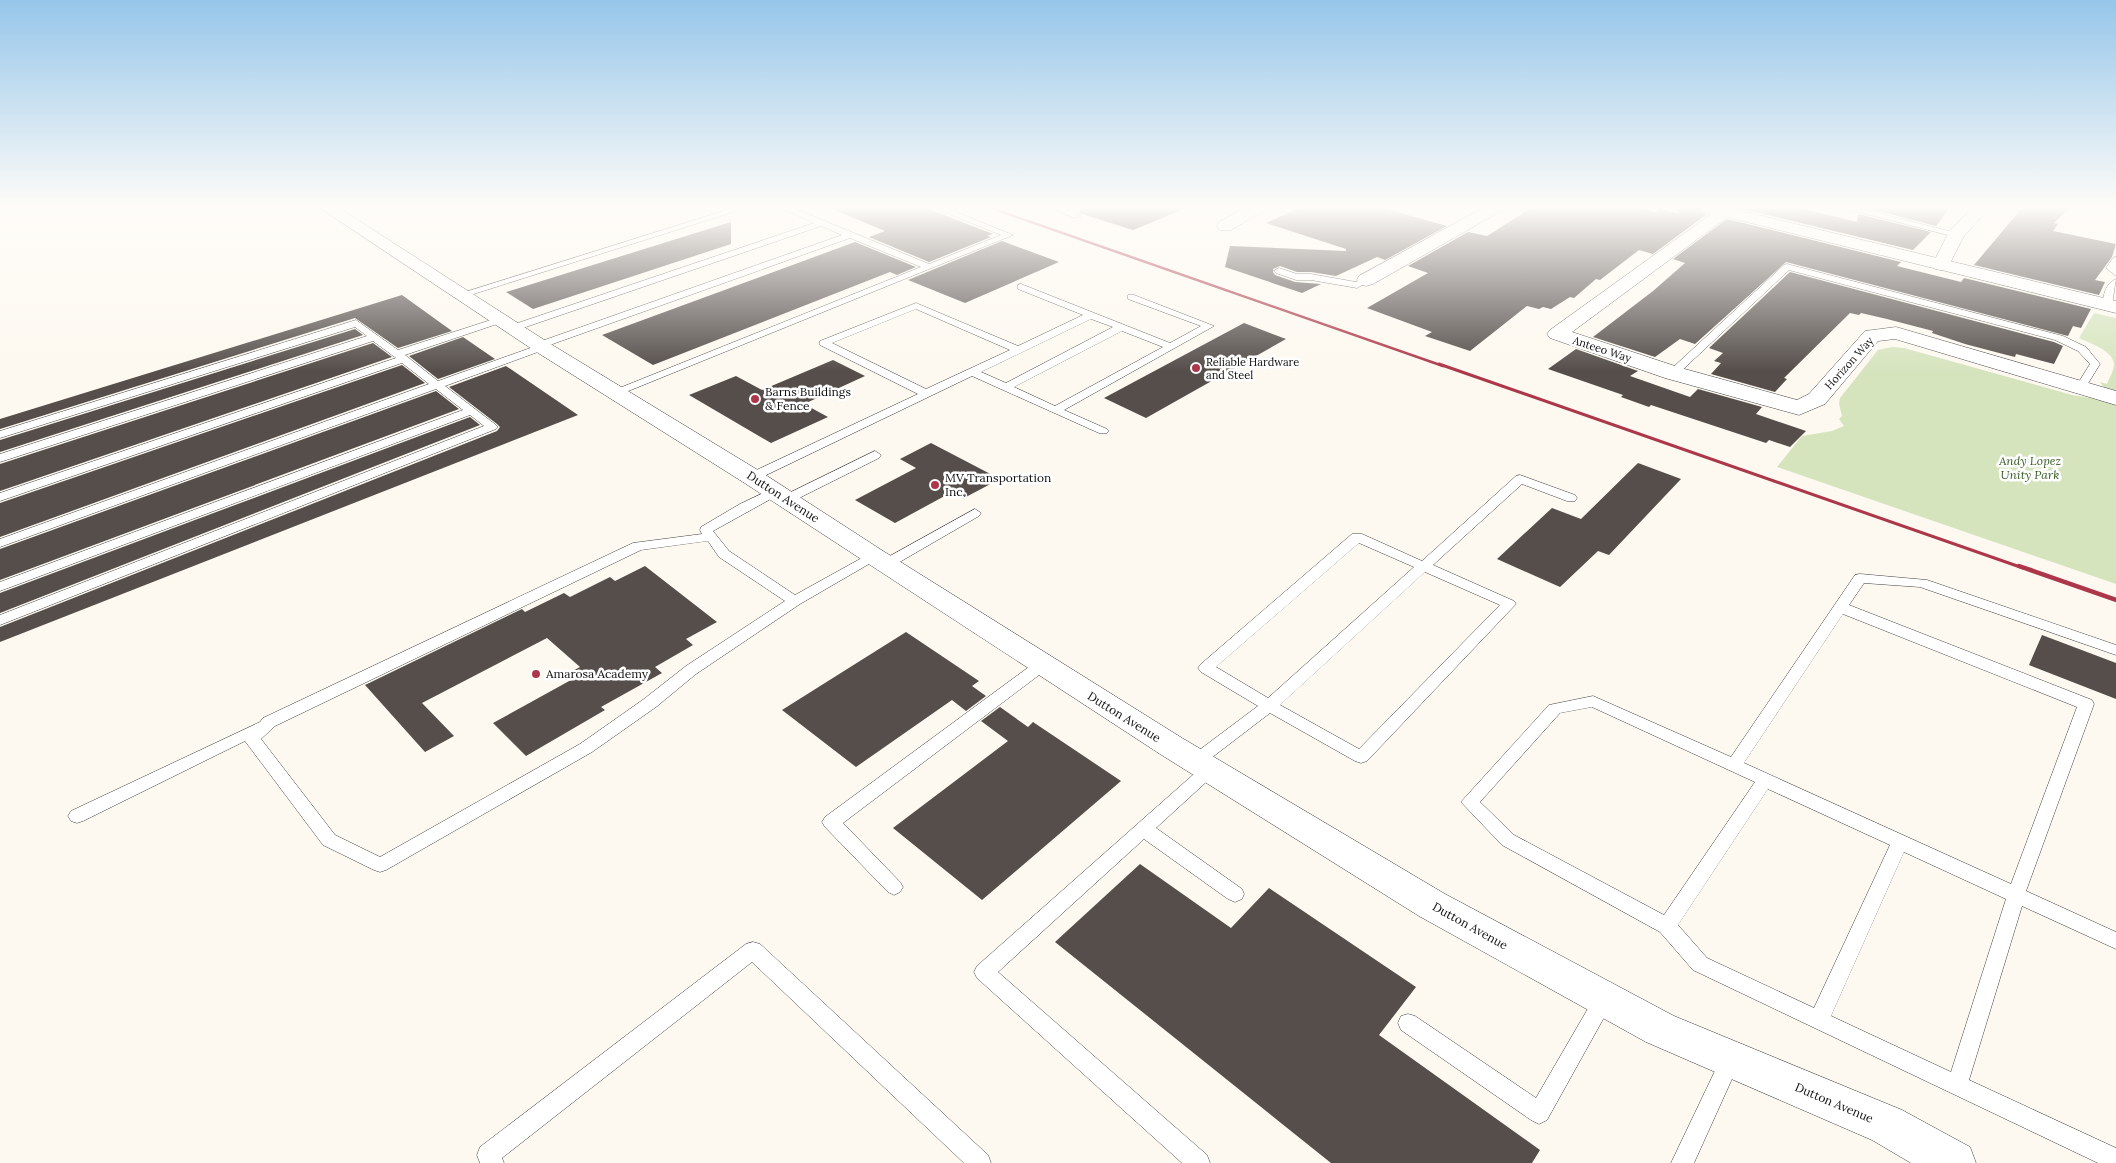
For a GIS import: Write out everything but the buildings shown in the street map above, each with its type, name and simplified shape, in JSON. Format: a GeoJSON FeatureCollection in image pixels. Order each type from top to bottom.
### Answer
{"type":"FeatureCollection","features":[{"type":"Feature","properties":{"kind":"street","name":"Dutton Avenue"},"geometry":{"type":"LineString","coordinates":[[411,262],[541,346],[752,476],[1042,665],[1203,766],[1432,905],[1660,1029],[1887,1125],[1954,1163]]}},
{"type":"Feature","properties":{"kind":"street"},"geometry":{"type":"LineString","coordinates":[[1366,280],[1398,262]]}},
{"type":"Feature","properties":{"kind":"street","name":"Anteeo Way"},"geometry":{"type":"LineString","coordinates":[[1649,262],[1557,334],[1673,372]]}},
{"type":"Feature","properties":{"kind":"street"},"geometry":{"type":"LineString","coordinates":[[1930,262],[2112,306]]}},
{"type":"Feature","properties":{"kind":"street","name":"Horizon Way"},"geometry":{"type":"LineString","coordinates":[[1673,372],[1799,408],[1817,399],[1872,334],[1896,333],[2116,398]]}},
{"type":"Feature","properties":{"kind":"lane"},"geometry":{"type":"LineString","coordinates":[[461,295],[567,262]]}},
{"type":"Feature","properties":{"kind":"lane"},"geometry":{"type":"LineString","coordinates":[[0,497],[401,357],[700,262]]}},
{"type":"Feature","properties":{"kind":"lane"},"geometry":{"type":"LineString","coordinates":[[0,543],[774,262]]}},
{"type":"Feature","properties":{"kind":"lane"},"geometry":{"type":"LineString","coordinates":[[916,262],[928,267]]}},
{"type":"Feature","properties":{"kind":"lane"},"geometry":{"type":"LineString","coordinates":[[616,393],[940,262]]}},
{"type":"Feature","properties":{"kind":"lane"},"geometry":{"type":"LineString","coordinates":[[2115,262],[2111,268],[2116,273]]}},
{"type":"Feature","properties":{"kind":"lane"},"geometry":{"type":"LineString","coordinates":[[1673,372],[1787,266],[2059,338],[2082,349],[2095,364],[2080,388]]}},
{"type":"Feature","properties":{"kind":"lane"},"geometry":{"type":"LineString","coordinates":[[1279,272],[1296,278],[1311,277],[1357,285],[1366,280]]}},
{"type":"Feature","properties":{"kind":"lane"},"geometry":{"type":"LineString","coordinates":[[2112,306],[2110,289],[2116,282]]}},
{"type":"Feature","properties":{"kind":"lane"},"geometry":{"type":"LineString","coordinates":[[1021,288],[1171,346]]}},
{"type":"Feature","properties":{"kind":"lane"},"geometry":{"type":"LineString","coordinates":[[1055,410],[1209,326],[1131,297]]}},
{"type":"Feature","properties":{"kind":"lane"},"geometry":{"type":"LineString","coordinates":[[927,394],[824,343],[916,306],[1019,350]]}},
{"type":"Feature","properties":{"kind":"lane"},"geometry":{"type":"LineString","coordinates":[[752,476],[1091,315]]}},
{"type":"Feature","properties":{"kind":"lane"},"geometry":{"type":"LineString","coordinates":[[0,436],[356,322],[492,427],[0,620]]}},
{"type":"Feature","properties":{"kind":"lane"},"geometry":{"type":"LineString","coordinates":[[1006,387],[1122,328]]}},
{"type":"Feature","properties":{"kind":"lane"},"geometry":{"type":"LineString","coordinates":[[0,458],[375,337]]}},
{"type":"Feature","properties":{"kind":"lane"},"geometry":{"type":"LineString","coordinates":[[972,372],[1103,431]]}},
{"type":"Feature","properties":{"kind":"lane"},"geometry":{"type":"LineString","coordinates":[[0,586],[471,411]]}},
{"type":"Feature","properties":{"kind":"lane"},"geometry":{"type":"LineString","coordinates":[[796,601],[724,554],[706,530],[744,507],[780,496],[876,455]]}},
{"type":"Feature","properties":{"kind":"lane"},"geometry":{"type":"LineString","coordinates":[[1200,1163],[984,972],[1144,829],[1203,766],[1520,479],[1571,498]]}},
{"type":"Feature","properties":{"kind":"lane"},"geometry":{"type":"LineString","coordinates":[[269,722],[252,739],[329,840],[380,865],[586,748],[691,670],[796,601],[975,513]]}},
{"type":"Feature","properties":{"kind":"lane"},"geometry":{"type":"LineString","coordinates":[[77,816],[638,546],[711,537]]}},
{"type":"Feature","properties":{"kind":"lane"},"geometry":{"type":"LineString","coordinates":[[1357,537],[1509,604],[1361,758],[1269,706],[1206,668],[1357,537]]}},
{"type":"Feature","properties":{"kind":"lane"},"geometry":{"type":"LineString","coordinates":[[1734,766],[1860,578],[1922,582],[2116,650]]}},
{"type":"Feature","properties":{"kind":"lane"},"geometry":{"type":"LineString","coordinates":[[1840,607],[2086,704],[2016,895],[1957,1086]]}},
{"type":"Feature","properties":{"kind":"lane"},"geometry":{"type":"LineString","coordinates":[[894,888],[831,822],[1042,665]]}},
{"type":"Feature","properties":{"kind":"lane"},"geometry":{"type":"LineString","coordinates":[[2116,941],[1593,701],[1554,709],[1470,802],[1508,840],[1667,926],[1700,964],[2116,1160]]}},
{"type":"Feature","properties":{"kind":"lane"},"geometry":{"type":"LineString","coordinates":[[1667,926],[1765,780]]}},
{"type":"Feature","properties":{"kind":"lane"},"geometry":{"type":"LineString","coordinates":[[1144,829],[1235,894]]}},
{"type":"Feature","properties":{"kind":"lane"},"geometry":{"type":"LineString","coordinates":[[1819,1020],[1900,842]]}},
{"type":"Feature","properties":{"kind":"lane"},"geometry":{"type":"LineString","coordinates":[[493,1163],[488,1155],[753,950],[980,1163]]}},
{"type":"Feature","properties":{"kind":"lane"},"geometry":{"type":"LineString","coordinates":[[1408,1023],[1539,1113],[1604,999]]}},
{"type":"Feature","properties":{"kind":"lane"},"geometry":{"type":"LineString","coordinates":[[1682,1163],[1731,1059]]}},
{"type":"Feature","properties":{"kind":"green space","name":"Andy Lopez Unity Park"},"geometry":{"type":"Polygon","coordinates":[[[2094,313],[2116,318],[2116,584],[1777,467],[1802,436],[1832,431],[1844,426],[1839,419],[1842,416],[1839,404],[1840,398],[1878,350],[1892,347],[1904,348],[2072,395],[2103,400],[2106,390],[2100,382],[2107,384],[2114,367],[2113,359],[2105,351],[2079,338],[2094,313]]]}},
{"type":"Feature","properties":{"kind":"railway"},"geometry":{"type":"LineString","coordinates":[[1146,262],[1443,366]]}},
{"type":"Feature","properties":{"kind":"railway"},"geometry":{"type":"LineString","coordinates":[[1439,364],[2023,568]]}},
{"type":"Feature","properties":{"kind":"railway"},"geometry":{"type":"LineString","coordinates":[[2019,566],[2116,600]]}},
{"type":"Feature","properties":{"kind":"place","name":"Reliable Hardware and Steel"},"geometry":{"type":"Point","coordinates":[1196,368]}},
{"type":"Feature","properties":{"kind":"place","name":"Barns Buildings & Fence"},"geometry":{"type":"Point","coordinates":[755,399]}},
{"type":"Feature","properties":{"kind":"place","name":"MV Transportation Inc."},"geometry":{"type":"Point","coordinates":[935,485]}},
{"type":"Feature","properties":{"kind":"place","name":"Amarosa Academy"},"geometry":{"type":"Point","coordinates":[536,674]}}]}
